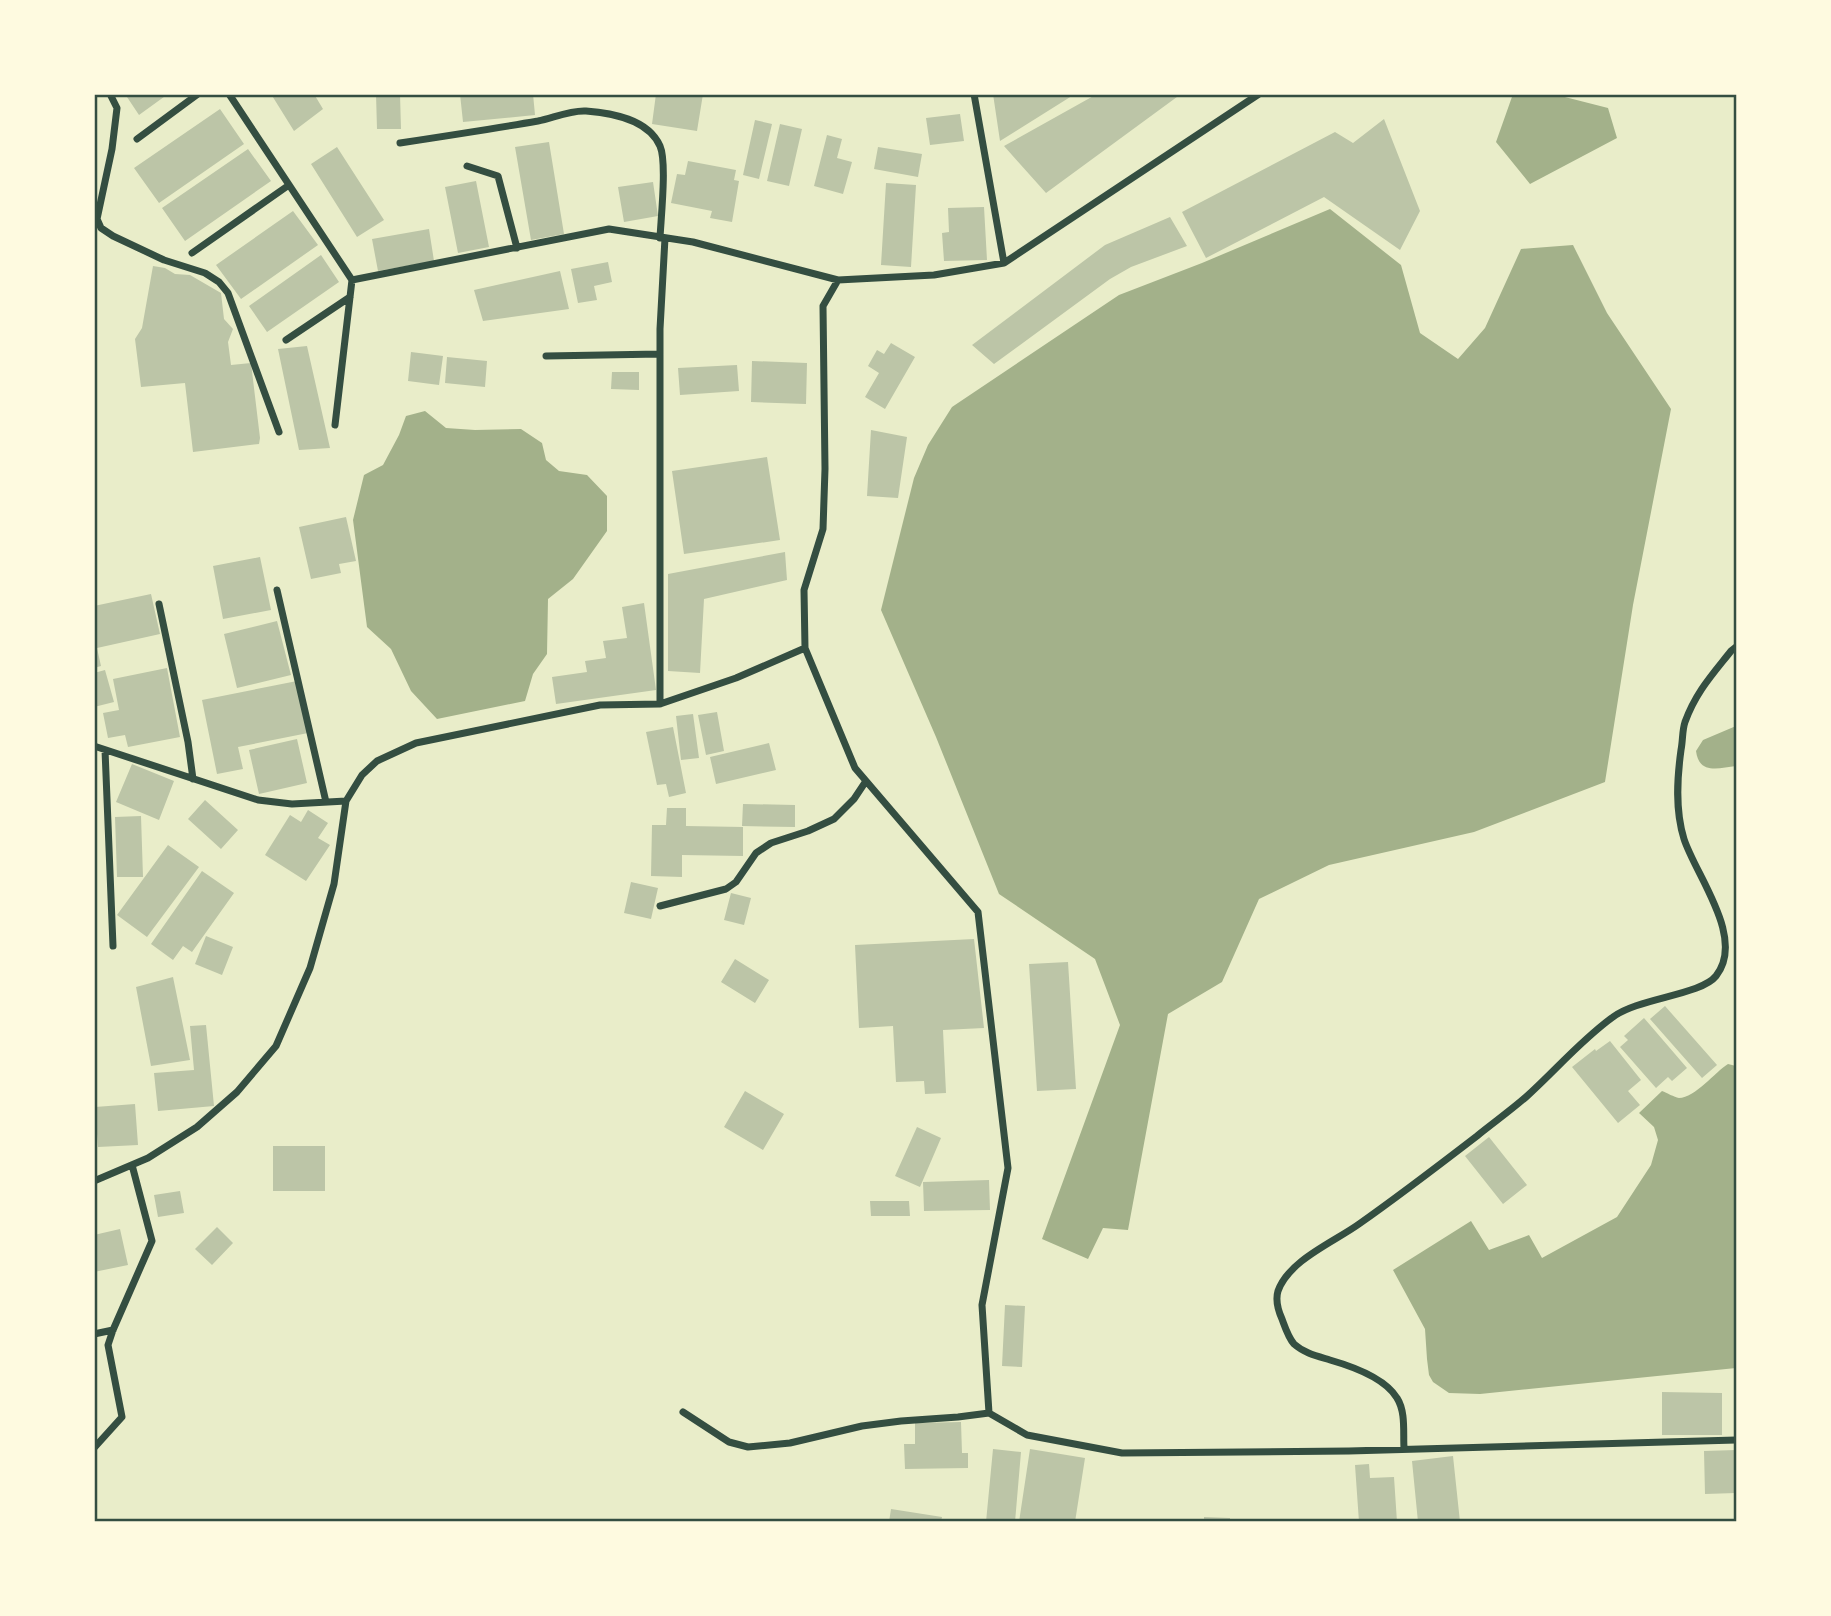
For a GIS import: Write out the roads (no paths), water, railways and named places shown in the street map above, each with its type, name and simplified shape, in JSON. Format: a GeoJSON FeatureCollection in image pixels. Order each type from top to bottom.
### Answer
{"type":"FeatureCollection","features":[{"type":"Feature","properties":{"kind":"street"},"geometry":{"type":"LineString","coordinates":[[110,94],[117,107],[112,149],[97,219],[101,228],[164,260],[205,273],[219,282],[228,293],[279,432]]}},
{"type":"Feature","properties":{"kind":"street"},"geometry":{"type":"LineString","coordinates":[[137,139],[198,94]]}},
{"type":"Feature","properties":{"kind":"street"},"geometry":{"type":"LineString","coordinates":[[229,94],[352,280],[335,425]]}},
{"type":"Feature","properties":{"kind":"street"},"geometry":{"type":"LineString","coordinates":[[974,94],[1003,263]]}},
{"type":"Feature","properties":{"kind":"street"},"geometry":{"type":"LineString","coordinates":[[352,280],[609,229],[693,242],[838,280],[933,275],[1003,263],[1259,94]]}},
{"type":"Feature","properties":{"kind":"street"},"geometry":{"type":"LineString","coordinates":[[400,143],[541,121],[582,111],[618,116],[639,124],[653,134],[661,149],[663,238],[660,329],[660,704]]}},
{"type":"Feature","properties":{"kind":"street"},"geometry":{"type":"LineString","coordinates":[[467,166],[498,176],[517,247]]}},
{"type":"Feature","properties":{"kind":"street"},"geometry":{"type":"LineString","coordinates":[[192,253],[289,185]]}},
{"type":"Feature","properties":{"kind":"street"},"geometry":{"type":"LineString","coordinates":[[838,280],[824,306],[823,530],[804,590],[804,648],[855,768],[978,912],[1008,1168],[982,1305],[989,1412]]}},
{"type":"Feature","properties":{"kind":"street"},"geometry":{"type":"LineString","coordinates":[[286,340],[350,297]]}},
{"type":"Feature","properties":{"kind":"street"},"geometry":{"type":"LineString","coordinates":[[546,356],[660,354]]}},
{"type":"Feature","properties":{"kind":"street"},"geometry":{"type":"LineString","coordinates":[[277,590],[326,803]]}},
{"type":"Feature","properties":{"kind":"street"},"geometry":{"type":"LineString","coordinates":[[159,604],[188,742],[193,779]]}},
{"type":"Feature","properties":{"kind":"street"},"geometry":{"type":"LineString","coordinates":[[1404,1448],[1402,1414],[1398,1399],[1388,1387],[1365,1373],[1312,1355],[1295,1345],[1276,1300],[1279,1288],[1303,1261],[1416,1184],[1524,1099],[1614,1016],[1635,1005],[1706,985],[1717,975],[1724,958],[1725,940],[1714,903],[1684,839],[1677,800],[1677,770],[1684,725],[1697,693],[1737,647]]}},
{"type":"Feature","properties":{"kind":"street"},"geometry":{"type":"LineString","coordinates":[[94,1181],[148,1158],[197,1127],[237,1092],[276,1046],[310,968],[331,896],[346,801],[362,775],[377,761],[416,743],[600,705],[660,704],[736,678],[804,648]]}},
{"type":"Feature","properties":{"kind":"street"},"geometry":{"type":"LineString","coordinates":[[94,746],[258,800],[292,804],[346,801]]}},
{"type":"Feature","properties":{"kind":"street"},"geometry":{"type":"LineString","coordinates":[[105,750],[113,946]]}},
{"type":"Feature","properties":{"kind":"street"},"geometry":{"type":"LineString","coordinates":[[660,906],[726,889],[736,882],[757,853],[771,843],[834,820],[866,781]]}},
{"type":"Feature","properties":{"kind":"street"},"geometry":{"type":"LineString","coordinates":[[94,1448],[122,1417],[108,1345],[152,1241],[132,1165]]}},
{"type":"Feature","properties":{"kind":"street"},"geometry":{"type":"LineString","coordinates":[[94,1334],[113,1330]]}},
{"type":"Feature","properties":{"kind":"street"},"geometry":{"type":"LineString","coordinates":[[683,1412],[729,1442],[748,1447],[790,1443],[862,1426],[989,1412],[1027,1435],[1122,1453],[1349,1451],[1737,1440]]}}]}
